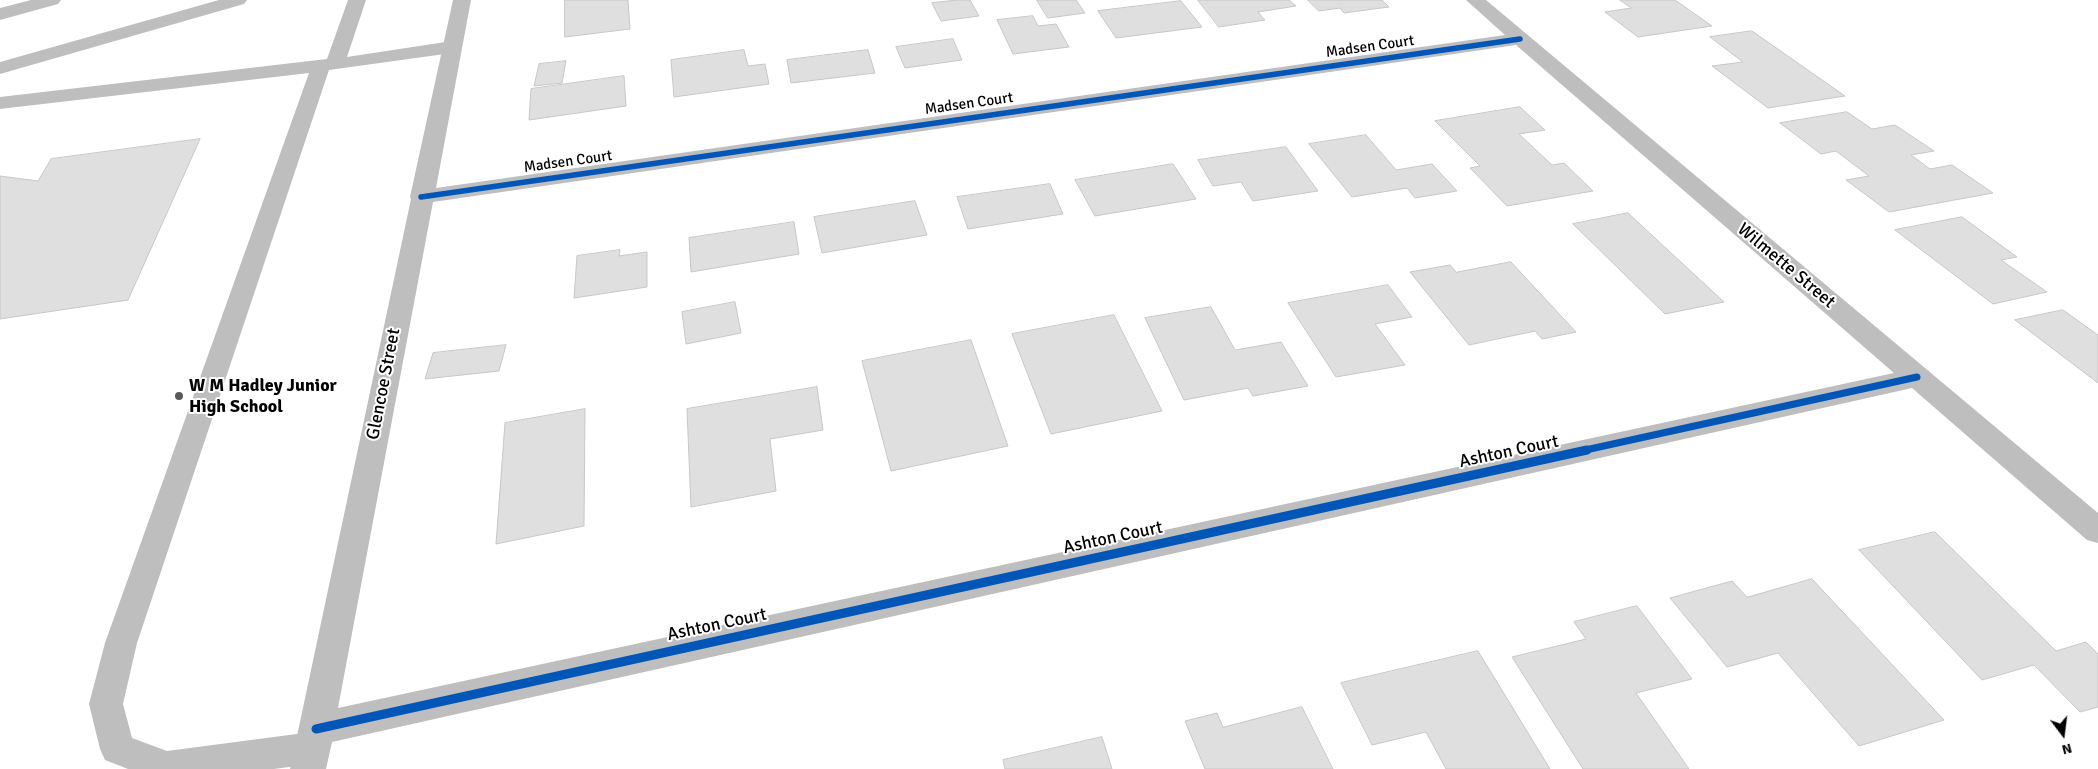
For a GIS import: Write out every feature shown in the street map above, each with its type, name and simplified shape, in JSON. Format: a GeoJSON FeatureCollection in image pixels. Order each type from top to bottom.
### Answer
{"type":"FeatureCollection","features":[{"type":"Feature","properties":{"kind":"street"},"geometry":{"type":"LineString","coordinates":[[0,14],[52,0]]}},
{"type":"Feature","properties":{"kind":"street","name":"Glencoe Street"},"geometry":{"type":"LineString","coordinates":[[312,749],[462,0]]}},
{"type":"Feature","properties":{"kind":"street","name":"Wilmette Street"},"geometry":{"type":"LineString","coordinates":[[1475,0],[2098,532]]}},
{"type":"Feature","properties":{"kind":"street","name":"Madsen Court"},"geometry":{"type":"LineString","coordinates":[[422,197],[1520,39]]}},
{"type":"Feature","properties":{"kind":"street","name":"Ashton Court"},"geometry":{"type":"LineString","coordinates":[[312,749],[1917,377]]}},
{"type":"Feature","properties":{"kind":"lane"},"geometry":{"type":"LineString","coordinates":[[0,68],[238,0]]}},
{"type":"Feature","properties":{"kind":"lane"},"geometry":{"type":"LineString","coordinates":[[312,749],[167,767],[117,748],[106,704],[121,643],[328,65],[357,0]]}},
{"type":"Feature","properties":{"kind":"lane"},"geometry":{"type":"LineString","coordinates":[[0,103],[328,65],[452,47]]}},
{"type":"Feature","properties":{"kind":"building"},"geometry":{"type":"Polygon","coordinates":[[[565,0],[628,0],[630,29],[565,37],[565,0]]]}},
{"type":"Feature","properties":{"kind":"building"},"geometry":{"type":"Polygon","coordinates":[[[970,0],[979,16],[941,21],[932,3],[970,0]]]}},
{"type":"Feature","properties":{"kind":"building"},"geometry":{"type":"Polygon","coordinates":[[[1037,0],[1076,0],[1085,13],[1048,18],[1037,0]]]}},
{"type":"Feature","properties":{"kind":"building"},"geometry":{"type":"Polygon","coordinates":[[[1198,0],[1289,0],[1296,6],[1258,12],[1265,20],[1219,27],[1198,0]]]}},
{"type":"Feature","properties":{"kind":"building"},"geometry":{"type":"Polygon","coordinates":[[[1308,0],[1382,0],[1389,7],[1344,13],[1340,8],[1319,11],[1308,0]]]}},
{"type":"Feature","properties":{"kind":"building"},"geometry":{"type":"Polygon","coordinates":[[[1620,0],[1675,0],[1712,26],[1638,37],[1605,12],[1631,8],[1620,0]]]}},
{"type":"Feature","properties":{"kind":"building"},"geometry":{"type":"Polygon","coordinates":[[[1181,1],[1202,27],[1116,38],[1098,11],[1181,1]]]}},
{"type":"Feature","properties":{"kind":"building"},"geometry":{"type":"Polygon","coordinates":[[[1033,16],[1038,26],[1056,24],[1069,47],[1013,54],[997,20],[1033,16]]]}},
{"type":"Feature","properties":{"kind":"building"},"geometry":{"type":"Polygon","coordinates":[[[1752,31],[1845,96],[1768,108],[1712,66],[1743,62],[1710,37],[1752,31]]]}},
{"type":"Feature","properties":{"kind":"building"},"geometry":{"type":"Polygon","coordinates":[[[953,39],[962,60],[905,68],[896,47],[953,39]]]}},
{"type":"Feature","properties":{"kind":"building"},"geometry":{"type":"Polygon","coordinates":[[[744,50],[748,66],[765,64],[769,84],[674,97],[671,60],[744,50]]]}},
{"type":"Feature","properties":{"kind":"building"},"geometry":{"type":"Polygon","coordinates":[[[868,50],[875,73],[791,83],[787,60],[868,50]]]}},
{"type":"Feature","properties":{"kind":"building"},"geometry":{"type":"Polygon","coordinates":[[[566,61],[562,83],[534,86],[539,64],[566,61]]]}},
{"type":"Feature","properties":{"kind":"building"},"geometry":{"type":"Polygon","coordinates":[[[624,76],[626,106],[529,120],[531,89],[624,76]]]}},
{"type":"Feature","properties":{"kind":"building"},"geometry":{"type":"Polygon","coordinates":[[[1520,107],[1545,130],[1519,134],[1552,165],[1564,163],[1593,191],[1507,206],[1470,168],[1480,166],[1435,121],[1520,107]]]}},
{"type":"Feature","properties":{"kind":"building"},"geometry":{"type":"Polygon","coordinates":[[[1847,112],[1872,129],[1895,125],[1934,151],[1911,155],[1930,169],[1952,165],[1993,193],[1889,212],[1846,180],[1869,176],[1836,151],[1821,154],[1780,123],[1847,112]]]}},
{"type":"Feature","properties":{"kind":"building"},"geometry":{"type":"Polygon","coordinates":[[[1366,135],[1396,170],[1432,164],[1457,191],[1415,198],[1407,188],[1352,197],[1309,144],[1366,135]]]}},
{"type":"Feature","properties":{"kind":"building"},"geometry":{"type":"Polygon","coordinates":[[[200,139],[128,300],[0,319],[0,176],[38,181],[51,159],[200,139]]]}},
{"type":"Feature","properties":{"kind":"building"},"geometry":{"type":"Polygon","coordinates":[[[1286,147],[1318,191],[1253,201],[1241,182],[1213,186],[1198,160],[1286,147]]]}},
{"type":"Feature","properties":{"kind":"building"},"geometry":{"type":"Polygon","coordinates":[[[1173,164],[1196,199],[1095,216],[1075,180],[1173,164]]]}},
{"type":"Feature","properties":{"kind":"building"},"geometry":{"type":"Polygon","coordinates":[[[1050,184],[1063,214],[968,229],[957,197],[1050,184]]]}},
{"type":"Feature","properties":{"kind":"building"},"geometry":{"type":"Polygon","coordinates":[[[915,201],[927,235],[822,253],[814,217],[915,201]]]}},
{"type":"Feature","properties":{"kind":"building"},"geometry":{"type":"Polygon","coordinates":[[[1628,213],[1724,302],[1665,314],[1573,224],[1628,213]]]}},
{"type":"Feature","properties":{"kind":"building"},"geometry":{"type":"Polygon","coordinates":[[[1962,217],[2017,257],[2001,260],[2047,292],[1993,304],[1895,230],[1962,217]]]}},
{"type":"Feature","properties":{"kind":"building"},"geometry":{"type":"Polygon","coordinates":[[[794,222],[799,254],[691,272],[689,238],[794,222]]]}},
{"type":"Feature","properties":{"kind":"building"},"geometry":{"type":"Polygon","coordinates":[[[620,250],[619,256],[647,252],[647,287],[574,298],[577,256],[620,250]]]}},
{"type":"Feature","properties":{"kind":"building"},"geometry":{"type":"Polygon","coordinates":[[[1511,262],[1576,332],[1542,339],[1535,331],[1469,345],[1410,272],[1450,265],[1456,272],[1511,262]]]}},
{"type":"Feature","properties":{"kind":"building"},"geometry":{"type":"Polygon","coordinates":[[[1388,285],[1412,317],[1375,324],[1405,365],[1336,377],[1288,303],[1388,285]]]}},
{"type":"Feature","properties":{"kind":"building"},"geometry":{"type":"Polygon","coordinates":[[[735,302],[741,333],[686,344],[682,312],[735,302]]]}},
{"type":"Feature","properties":{"kind":"building"},"geometry":{"type":"Polygon","coordinates":[[[1211,307],[1235,350],[1281,342],[1308,386],[1253,396],[1248,388],[1184,400],[1145,318],[1211,307]]]}},
{"type":"Feature","properties":{"kind":"building"},"geometry":{"type":"Polygon","coordinates":[[[2063,310],[2098,335],[2098,383],[2015,320],[2063,310]]]}},
{"type":"Feature","properties":{"kind":"building"},"geometry":{"type":"Polygon","coordinates":[[[1114,315],[1162,411],[1051,434],[1012,334],[1114,315]]]}},
{"type":"Feature","properties":{"kind":"building"},"geometry":{"type":"Polygon","coordinates":[[[971,340],[1008,446],[891,471],[862,361],[971,340]]]}},
{"type":"Feature","properties":{"kind":"building"},"geometry":{"type":"Polygon","coordinates":[[[506,345],[499,371],[425,379],[433,353],[506,345]]]}},
{"type":"Feature","properties":{"kind":"building"},"geometry":{"type":"Polygon","coordinates":[[[817,387],[823,430],[770,439],[776,491],[691,507],[687,409],[817,387]]]}},
{"type":"Feature","properties":{"kind":"building"},"geometry":{"type":"Polygon","coordinates":[[[585,409],[584,526],[496,544],[505,423],[585,409]]]}},
{"type":"Feature","properties":{"kind":"building"},"geometry":{"type":"Polygon","coordinates":[[[1935,532],[2056,651],[2086,642],[2098,654],[2098,707],[2080,712],[2034,665],[1982,680],[1859,550],[1935,532]]]}},
{"type":"Feature","properties":{"kind":"building"},"geometry":{"type":"Polygon","coordinates":[[[1812,579],[1944,720],[1859,746],[1778,653],[1727,667],[1670,598],[1732,581],[1747,597],[1812,579]]]}},
{"type":"Feature","properties":{"kind":"building"},"geometry":{"type":"Polygon","coordinates":[[[1637,606],[1692,679],[1636,693],[1689,769],[1583,769],[1512,657],[1586,639],[1574,622],[1637,606]]]}},
{"type":"Feature","properties":{"kind":"building"},"geometry":{"type":"Polygon","coordinates":[[[1478,651],[1550,769],[1446,769],[1426,732],[1372,745],[1341,683],[1478,651]]]}},
{"type":"Feature","properties":{"kind":"building"},"geometry":{"type":"Polygon","coordinates":[[[1302,707],[1333,769],[1205,769],[1185,721],[1217,713],[1223,727],[1302,707]]]}},
{"type":"Feature","properties":{"kind":"building"},"geometry":{"type":"Polygon","coordinates":[[[1102,737],[1112,769],[1005,769],[1003,760],[1102,737]]]}},
{"type":"Feature","properties":{"kind":"cycle path"},"geometry":{"type":"LineString","coordinates":[[421,197],[1520,39]]}},
{"type":"Feature","properties":{"kind":"cycle path"},"geometry":{"type":"LineString","coordinates":[[316,729],[1917,377]]}},
{"type":"Feature","properties":{"kind":"place","name":"W M Hadley Junior High School"},"geometry":{"type":"Point","coordinates":[179,396]}}]}
